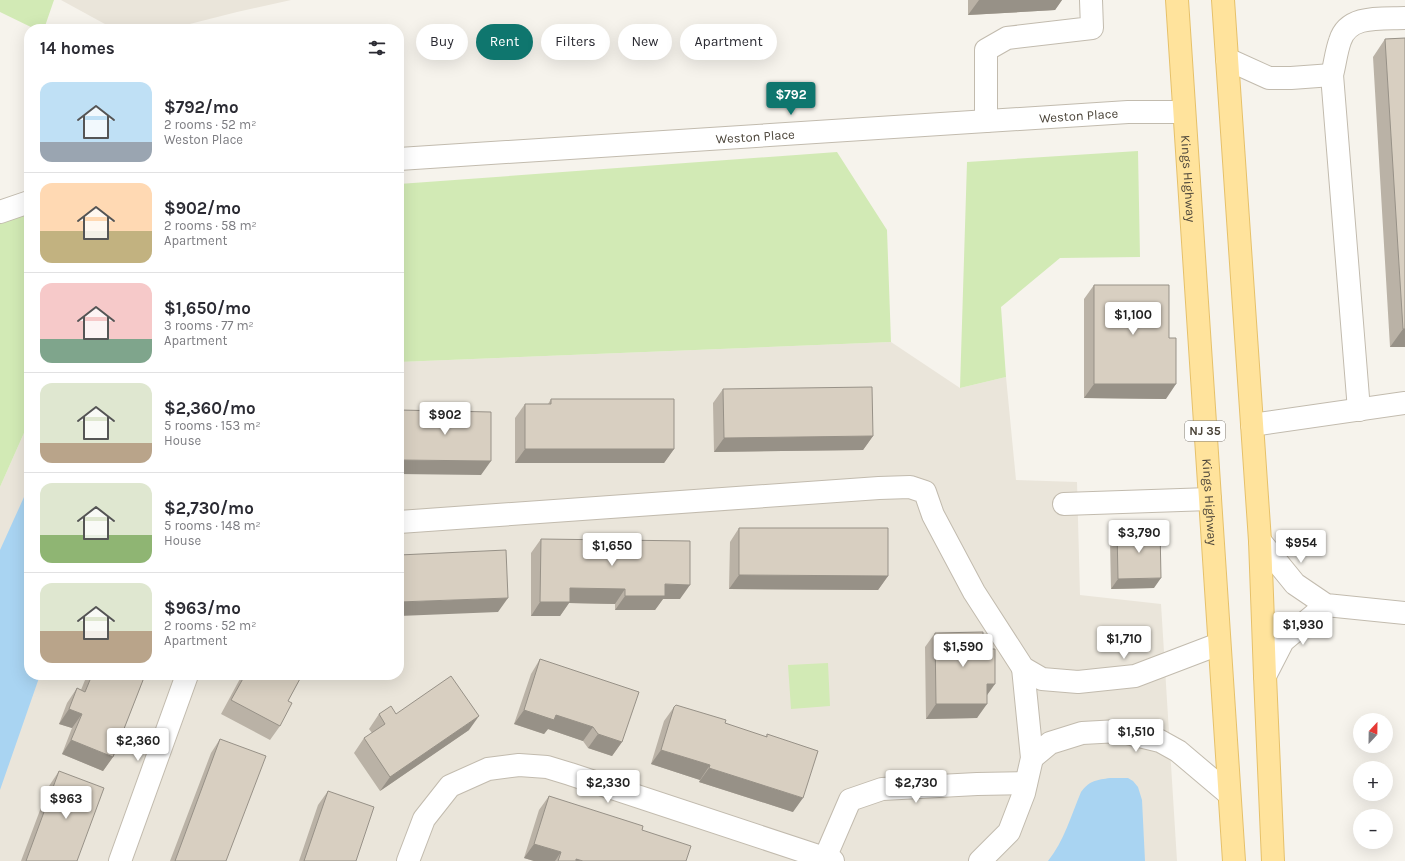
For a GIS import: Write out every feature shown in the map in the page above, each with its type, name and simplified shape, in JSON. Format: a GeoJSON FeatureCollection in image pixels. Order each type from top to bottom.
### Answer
{"type":"FeatureCollection","features":[{"type":"Feature","properties":{"kind":"main road","name":"Kings Highway"},"geometry":{"type":"LineString","coordinates":[[1177,0],[1183,112],[1234,861]]}},
{"type":"Feature","properties":{"kind":"main road"},"geometry":{"type":"LineString","coordinates":[[1223,0],[1260,541],[1264,676],[1273,861]]}},
{"type":"Feature","properties":{"kind":"street"},"geometry":{"type":"LineString","coordinates":[[986,121],[986,50],[1007,38],[1092,28],[1091,0]]}},
{"type":"Feature","properties":{"kind":"street"},"geometry":{"type":"LineString","coordinates":[[1359,410],[1332,75],[1340,40],[1348,26],[1366,19],[1405,18]]}},
{"type":"Feature","properties":{"kind":"street"},"geometry":{"type":"LineString","coordinates":[[1227,60],[1269,78],[1332,75]]}},
{"type":"Feature","properties":{"kind":"street","name":"Weston Place"},"geometry":{"type":"LineString","coordinates":[[404,159],[1128,112],[1183,112]]}},
{"type":"Feature","properties":{"kind":"street"},"geometry":{"type":"LineString","coordinates":[[0,212],[24,204]]}},
{"type":"Feature","properties":{"kind":"street"},"geometry":{"type":"LineString","coordinates":[[1252,425],[1405,404]]}},
{"type":"Feature","properties":{"kind":"street"},"geometry":{"type":"LineString","coordinates":[[404,522],[879,488],[910,487],[924,492],[933,515],[974,592],[1023,668],[1032,758],[1024,793],[1009,832],[980,861]]}},
{"type":"Feature","properties":{"kind":"street"},"geometry":{"type":"LineString","coordinates":[[1064,504],[1210,499]]}},
{"type":"Feature","properties":{"kind":"street"},"geometry":{"type":"LineString","coordinates":[[1260,541],[1295,584],[1326,605],[1405,613]]}},
{"type":"Feature","properties":{"kind":"street"},"geometry":{"type":"LineString","coordinates":[[1264,676],[1283,641],[1326,605]]}},
{"type":"Feature","properties":{"kind":"street"},"geometry":{"type":"LineString","coordinates":[[1023,668],[1042,679],[1078,682],[1135,676],[1219,644]]}},
{"type":"Feature","properties":{"kind":"street"},"geometry":{"type":"LineString","coordinates":[[120,861],[185,680]]}},
{"type":"Feature","properties":{"kind":"street"},"geometry":{"type":"LineString","coordinates":[[1032,758],[1050,743],[1082,733],[1119,731],[1160,741],[1178,751],[1229,794]]}},
{"type":"Feature","properties":{"kind":"street"},"geometry":{"type":"LineString","coordinates":[[408,861],[424,819],[450,786],[488,769],[519,765],[547,767],[570,774],[829,860],[850,800],[882,789],[1026,783]]}},
{"type":"Feature","properties":{"kind":"shaded area"},"geometry":{"type":"Polygon","coordinates":[[[61,0],[291,0],[190,24],[105,24],[61,0]]]}},
{"type":"Feature","properties":{"kind":"shaded area"},"geometry":{"type":"Polygon","coordinates":[[[891,342],[960,388],[1006,377],[1016,480],[1077,482],[1080,595],[1161,604],[1177,861],[0,861],[0,487],[24,433],[24,680],[404,680],[404,362],[891,342]]]}},
{"type":"Feature","properties":{"kind":"green space"},"geometry":{"type":"Polygon","coordinates":[[[0,0],[54,0],[46,24],[25,24],[0,12],[0,0]]]}},
{"type":"Feature","properties":{"kind":"green space"},"geometry":{"type":"Polygon","coordinates":[[[1138,151],[1140,257],[1060,258],[1001,307],[1006,377],[960,388],[967,162],[1138,151]]]}},
{"type":"Feature","properties":{"kind":"green space"},"geometry":{"type":"Polygon","coordinates":[[[837,152],[887,230],[891,342],[404,362],[404,184],[837,152]]]}},
{"type":"Feature","properties":{"kind":"green space"},"geometry":{"type":"Polygon","coordinates":[[[24,211],[24,433],[0,487],[0,213],[24,211]]]}},
{"type":"Feature","properties":{"kind":"green space"},"geometry":{"type":"Polygon","coordinates":[[[828,663],[830,706],[791,709],[788,665],[828,663]]]}},
{"type":"Feature","properties":{"kind":"water"},"geometry":{"type":"Polygon","coordinates":[[[24,497],[24,680],[38,680],[0,790],[0,550],[24,497]]]}},
{"type":"Feature","properties":{"kind":"water"},"geometry":{"type":"Polygon","coordinates":[[[1128,778],[1138,787],[1142,800],[1145,861],[1048,861],[1063,837],[1081,792],[1088,785],[1097,780],[1128,778]]]}},
{"type":"Feature","properties":{"kind":"building"},"geometry":{"type":"Polygon","coordinates":[[[1405,38],[1405,329],[1403,329],[1385,39],[1405,38]]]}},
{"type":"Feature","properties":{"kind":"building"},"geometry":{"type":"Polygon","coordinates":[[[1094,285],[1169,285],[1169,338],[1176,338],[1176,384],[1094,384],[1094,285]]]}},
{"type":"Feature","properties":{"kind":"building"},"geometry":{"type":"Polygon","coordinates":[[[872,387],[873,436],[724,438],[723,389],[872,387]]]}},
{"type":"Feature","properties":{"kind":"building"},"geometry":{"type":"Polygon","coordinates":[[[551,399],[674,399],[674,449],[525,449],[525,404],[551,404],[551,399]]]}},
{"type":"Feature","properties":{"kind":"building"},"geometry":{"type":"Polygon","coordinates":[[[404,410],[491,412],[491,461],[404,460],[404,410]]]}},
{"type":"Feature","properties":{"kind":"building"},"geometry":{"type":"Polygon","coordinates":[[[739,528],[888,528],[888,576],[739,575],[739,528]]]}},
{"type":"Feature","properties":{"kind":"building"},"geometry":{"type":"Polygon","coordinates":[[[1160,529],[1161,578],[1118,579],[1117,530],[1160,529]]]}},
{"type":"Feature","properties":{"kind":"building"},"geometry":{"type":"Polygon","coordinates":[[[541,539],[690,541],[690,585],[665,584],[665,596],[625,596],[625,589],[570,588],[570,602],[540,602],[541,539]]]}},
{"type":"Feature","properties":{"kind":"building"},"geometry":{"type":"Polygon","coordinates":[[[506,550],[508,598],[404,602],[404,555],[506,550]]]}},
{"type":"Feature","properties":{"kind":"building"},"geometry":{"type":"Polygon","coordinates":[[[983,632],[983,649],[995,649],[995,684],[987,684],[987,704],[936,704],[935,633],[983,632]]]}},
{"type":"Feature","properties":{"kind":"building"},"geometry":{"type":"Polygon","coordinates":[[[540,659],[639,692],[622,742],[598,734],[593,727],[556,715],[554,720],[524,710],[540,659]]]}},
{"type":"Feature","properties":{"kind":"building"},"geometry":{"type":"Polygon","coordinates":[[[451,676],[479,716],[390,777],[364,738],[385,724],[379,714],[391,706],[396,714],[451,676]]]}},
{"type":"Feature","properties":{"kind":"building"},"geometry":{"type":"Polygon","coordinates":[[[90,680],[143,680],[113,757],[71,740],[82,714],[69,709],[77,688],[85,692],[90,680]]]}},
{"type":"Feature","properties":{"kind":"building"},"geometry":{"type":"Polygon","coordinates":[[[242,680],[299,680],[288,701],[292,703],[280,726],[231,700],[242,680]]]}},
{"type":"Feature","properties":{"kind":"building"},"geometry":{"type":"Polygon","coordinates":[[[676,705],[726,720],[725,723],[767,737],[767,734],[818,751],[803,798],[709,768],[710,765],[661,750],[674,707],[676,705]]]}},
{"type":"Feature","properties":{"kind":"building"},"geometry":{"type":"Polygon","coordinates":[[[220,739],[266,756],[226,861],[175,861],[220,739]]]}},
{"type":"Feature","properties":{"kind":"building"},"geometry":{"type":"Polygon","coordinates":[[[59,771],[104,788],[77,861],[26,861],[59,771]]]}},
{"type":"Feature","properties":{"kind":"building"},"geometry":{"type":"Polygon","coordinates":[[[328,791],[374,807],[356,861],[304,861],[328,791]]]}},
{"type":"Feature","properties":{"kind":"building"},"geometry":{"type":"Polygon","coordinates":[[[549,796],[643,826],[642,830],[691,846],[686,861],[583,861],[576,859],[576,861],[558,861],[561,852],[534,844],[549,796]]]}}]}
